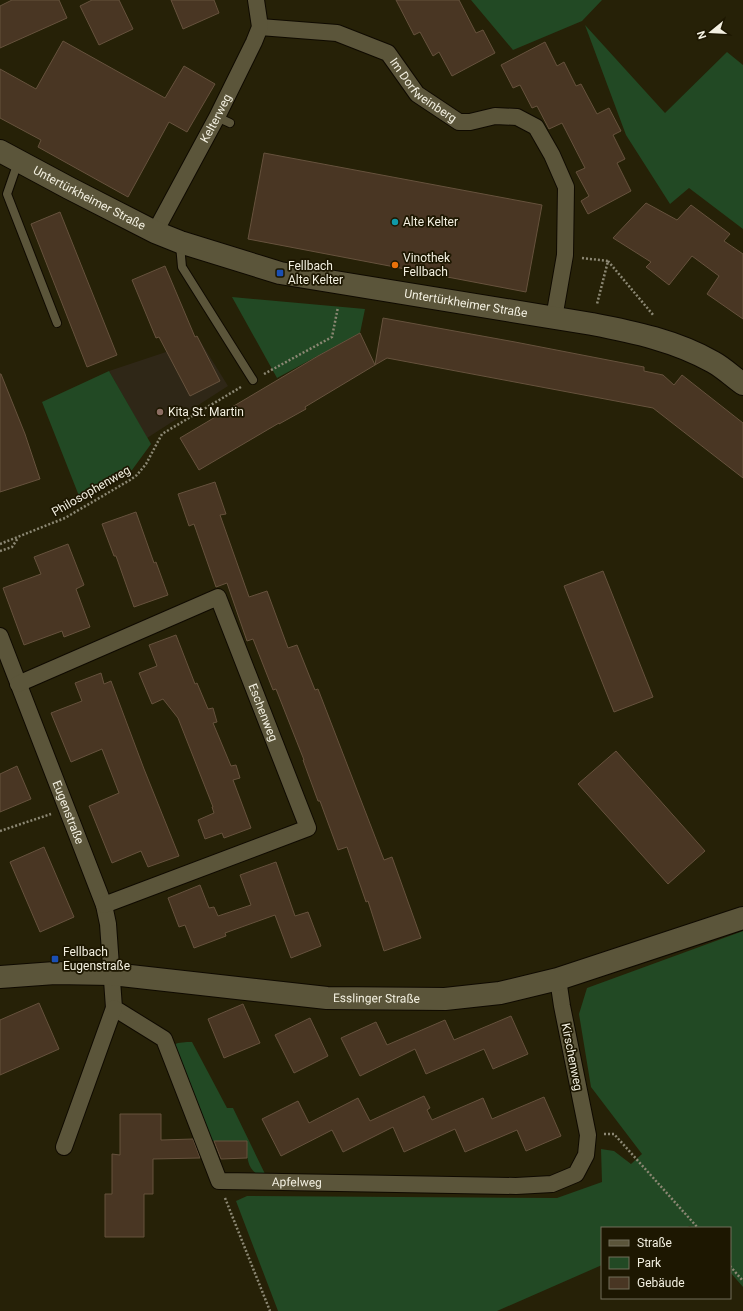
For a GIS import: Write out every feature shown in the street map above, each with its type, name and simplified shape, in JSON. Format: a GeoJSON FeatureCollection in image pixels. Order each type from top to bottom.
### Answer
{"type":"FeatureCollection","features":[{"type":"Feature","properties":{"kind":"main road","name":"Untertürkheimer Straße"},"geometry":{"type":"LineString","coordinates":[[9,156],[108,209],[155,232],[180,242],[280,273],[627,331],[678,345],[714,362],[743,384]]}},
{"type":"Feature","properties":{"kind":"main road","name":"Esslinger Straße"},"geometry":{"type":"LineString","coordinates":[[0,977],[55,973],[112,974],[327,998],[445,999],[500,993],[558,979],[743,918]]}},
{"type":"Feature","properties":{"kind":"street"},"geometry":{"type":"LineString","coordinates":[[256,0],[260,27]]}},
{"type":"Feature","properties":{"kind":"street","name":"Kelterweg"},"geometry":{"type":"LineString","coordinates":[[155,232],[224,120],[260,27]]}},
{"type":"Feature","properties":{"kind":"street","name":"Im Dorfweinberg"},"geometry":{"type":"LineString","coordinates":[[260,27],[337,33],[388,53],[417,94],[458,122],[470,122],[495,116],[516,117],[536,127],[552,155],[566,187],[565,256],[554,318]]}},
{"type":"Feature","properties":{"kind":"street","name":"Eschenweg"},"geometry":{"type":"LineString","coordinates":[[18,684],[218,597],[308,828],[104,905]]}},
{"type":"Feature","properties":{"kind":"street","name":"Eugenstraße"},"geometry":{"type":"LineString","coordinates":[[0,636],[4,656],[18,684],[104,905],[108,924],[112,974]]}},
{"type":"Feature","properties":{"kind":"street"},"geometry":{"type":"LineString","coordinates":[[64,1147],[114,1008],[112,974]]}},
{"type":"Feature","properties":{"kind":"street","name":"Kirschenweg"},"geometry":{"type":"LineString","coordinates":[[558,979],[562,1006],[588,1134]]}},
{"type":"Feature","properties":{"kind":"street"},"geometry":{"type":"LineString","coordinates":[[114,1008],[164,1039],[219,1181]]}},
{"type":"Feature","properties":{"kind":"street","name":"Apfelweg"},"geometry":{"type":"LineString","coordinates":[[219,1181],[516,1186],[552,1184],[576,1174],[586,1155],[588,1134]]}},
{"type":"Feature","properties":{"kind":"lane"},"geometry":{"type":"LineString","coordinates":[[9,156],[7,194],[57,323]]}},
{"type":"Feature","properties":{"kind":"lane"},"geometry":{"type":"LineString","coordinates":[[180,242],[182,267],[253,380]]}},
{"type":"Feature","properties":{"kind":"path"},"geometry":{"type":"LineString","coordinates":[[565,256],[608,261],[658,321]]}},
{"type":"Feature","properties":{"kind":"path"},"geometry":{"type":"LineString","coordinates":[[592,324],[608,261]]}},
{"type":"Feature","properties":{"kind":"path","name":"Philosophenweg"},"geometry":{"type":"LineString","coordinates":[[0,544],[65,518],[130,480],[137,475],[146,464],[162,434],[253,380],[332,337],[338,307]]}},
{"type":"Feature","properties":{"kind":"path"},"geometry":{"type":"LineString","coordinates":[[0,551],[12,547],[18,537]]}},
{"type":"Feature","properties":{"kind":"path"},"geometry":{"type":"LineString","coordinates":[[0,831],[67,809]]}},
{"type":"Feature","properties":{"kind":"path"},"geometry":{"type":"LineString","coordinates":[[588,1134],[614,1134],[697,1227]]}},
{"type":"Feature","properties":{"kind":"path"},"geometry":{"type":"LineString","coordinates":[[219,1181],[270,1311]]}},
{"type":"Feature","properties":{"kind":"path"},"geometry":{"type":"LineString","coordinates":[[731,1267],[743,1281]]}},
{"type":"Feature","properties":{"kind":"shaded area","name":"Kita St. Martin"},"geometry":{"type":"Polygon","coordinates":[[[197,336],[228,386],[147,438],[109,371],[166,352],[197,336]]]}},
{"type":"Feature","properties":{"kind":"green space"},"geometry":{"type":"Polygon","coordinates":[[[471,0],[602,0],[582,21],[513,50],[471,0]]]}},
{"type":"Feature","properties":{"kind":"green space"},"geometry":{"type":"Polygon","coordinates":[[[585,25],[665,113],[727,52],[743,65],[743,229],[689,188],[670,204],[626,135],[585,25]]]}},
{"type":"Feature","properties":{"kind":"green space"},"geometry":{"type":"Polygon","coordinates":[[[232,297],[365,309],[360,333],[277,378],[232,297]]]}},
{"type":"Feature","properties":{"kind":"green space"},"geometry":{"type":"Polygon","coordinates":[[[109,371],[151,444],[132,470],[81,501],[42,402],[109,371]]]}},
{"type":"Feature","properties":{"kind":"green space"},"geometry":{"type":"Polygon","coordinates":[[[743,931],[743,1287],[731,1273],[731,1227],[601,1227],[601,1265],[497,1311],[278,1311],[236,1201],[247,1196],[557,1198],[602,1182],[601,1149],[614,1151],[631,1164],[642,1154],[591,1087],[579,1014],[587,988],[743,931]]]}},
{"type":"Feature","properties":{"kind":"green space"},"geometry":{"type":"Polygon","coordinates":[[[192,1042],[227,1108],[233,1108],[267,1178],[260,1176],[251,1169],[247,1154],[247,1141],[207,1141],[173,1045],[192,1042]]]}},
{"type":"Feature","properties":{"kind":"building"},"geometry":{"type":"Polygon","coordinates":[[[12,0],[59,0],[67,18],[0,48],[0,6],[12,0]]]}},
{"type":"Feature","properties":{"kind":"building"},"geometry":{"type":"Polygon","coordinates":[[[92,0],[119,0],[133,29],[99,45],[80,6],[92,0]]]}},
{"type":"Feature","properties":{"kind":"building"},"geometry":{"type":"Polygon","coordinates":[[[171,0],[214,0],[219,13],[183,29],[171,0]]]}},
{"type":"Feature","properties":{"kind":"building"},"geometry":{"type":"Polygon","coordinates":[[[396,0],[459,0],[476,33],[483,30],[495,53],[452,76],[439,52],[433,56],[420,32],[414,35],[396,0]]]}},
{"type":"Feature","properties":{"kind":"building"},"geometry":{"type":"Polygon","coordinates":[[[63,41],[165,98],[184,66],[215,84],[187,132],[169,122],[128,197],[38,147],[41,140],[0,118],[0,69],[36,89],[63,41]]]}},
{"type":"Feature","properties":{"kind":"building"},"geometry":{"type":"Polygon","coordinates":[[[545,42],[557,66],[564,62],[576,86],[581,84],[597,114],[609,108],[621,131],[613,135],[625,159],[617,163],[631,191],[588,214],[581,201],[589,196],[576,172],[585,168],[562,123],[549,129],[537,106],[532,108],[520,85],[513,88],[501,65],[545,42]]]}},
{"type":"Feature","properties":{"kind":"building","name":"Alte Kelter"},"geometry":{"type":"Polygon","coordinates":[[[264,153],[542,205],[526,292],[248,239],[264,153]]]}},
{"type":"Feature","properties":{"kind":"building"},"geometry":{"type":"Polygon","coordinates":[[[646,203],[677,220],[691,205],[730,234],[724,241],[743,254],[743,319],[707,294],[719,276],[692,256],[669,285],[646,267],[651,262],[613,238],[646,203]]]}},
{"type":"Feature","properties":{"kind":"building"},"geometry":{"type":"Polygon","coordinates":[[[60,212],[117,355],[87,367],[31,224],[60,212]]]}},
{"type":"Feature","properties":{"kind":"building"},"geometry":{"type":"Polygon","coordinates":[[[165,266],[195,337],[197,336],[220,381],[190,396],[159,337],[156,338],[132,280],[165,266]]]}},
{"type":"Feature","properties":{"kind":"building"},"geometry":{"type":"Polygon","coordinates":[[[383,318],[644,367],[644,371],[663,375],[674,385],[682,375],[743,423],[743,478],[653,408],[387,358],[375,365],[383,318]]]}},
{"type":"Feature","properties":{"kind":"building"},"geometry":{"type":"Polygon","coordinates":[[[360,333],[375,365],[305,407],[306,409],[279,423],[199,470],[180,438],[318,356],[360,333]]]}},
{"type":"Feature","properties":{"kind":"building"},"geometry":{"type":"Polygon","coordinates":[[[0,374],[25,434],[40,479],[0,492],[0,374]]]}},
{"type":"Feature","properties":{"kind":"building"},"geometry":{"type":"Polygon","coordinates":[[[215,482],[226,514],[220,515],[249,597],[267,591],[288,648],[297,645],[315,690],[318,689],[384,860],[392,857],[421,938],[384,951],[368,901],[366,902],[347,847],[338,850],[276,689],[273,690],[253,639],[247,641],[227,583],[216,587],[194,524],[189,526],[178,494],[215,482]]]}},
{"type":"Feature","properties":{"kind":"building"},"geometry":{"type":"Polygon","coordinates":[[[136,512],[154,563],[156,562],[168,595],[134,607],[116,556],[114,556],[102,524],[136,512]]]}},
{"type":"Feature","properties":{"kind":"building"},"geometry":{"type":"Polygon","coordinates":[[[68,544],[84,585],[76,589],[90,627],[64,637],[62,631],[24,645],[3,588],[41,574],[34,557],[68,544]]]}},
{"type":"Feature","properties":{"kind":"building"},"geometry":{"type":"Polygon","coordinates":[[[603,571],[653,697],[614,712],[564,586],[603,571]]]}},
{"type":"Feature","properties":{"kind":"building"},"geometry":{"type":"Polygon","coordinates":[[[176,635],[195,684],[197,683],[208,709],[213,708],[217,722],[213,723],[231,766],[236,765],[240,778],[233,780],[251,828],[224,838],[222,833],[205,839],[198,820],[214,813],[213,807],[178,718],[163,699],[152,704],[139,673],[157,666],[149,645],[176,635]]]}},
{"type":"Feature","properties":{"kind":"building"},"geometry":{"type":"Polygon","coordinates":[[[101,673],[104,684],[111,681],[179,856],[148,867],[141,851],[112,863],[89,806],[119,793],[102,749],[71,762],[51,713],[82,701],[75,683],[101,673]]]}},
{"type":"Feature","properties":{"kind":"building"},"geometry":{"type":"Polygon","coordinates":[[[616,751],[705,851],[668,884],[578,784],[616,751]]]}},
{"type":"Feature","properties":{"kind":"building"},"geometry":{"type":"Polygon","coordinates":[[[17,766],[31,799],[0,812],[0,774],[17,766]]]}},
{"type":"Feature","properties":{"kind":"building"},"geometry":{"type":"Polygon","coordinates":[[[44,847],[74,917],[40,932],[10,862],[44,847]]]}},
{"type":"Feature","properties":{"kind":"building"},"geometry":{"type":"Polygon","coordinates":[[[276,862],[295,916],[308,912],[321,946],[291,958],[275,915],[225,933],[226,936],[194,948],[185,925],[179,927],[168,898],[200,885],[209,908],[214,907],[218,916],[251,905],[240,875],[276,862]]]}},
{"type":"Feature","properties":{"kind":"building"},"geometry":{"type":"Polygon","coordinates":[[[39,1003],[59,1049],[0,1075],[0,1020],[39,1003]]]}},
{"type":"Feature","properties":{"kind":"building"},"geometry":{"type":"Polygon","coordinates":[[[243,1004],[260,1043],[224,1058],[208,1019],[243,1004]]]}},
{"type":"Feature","properties":{"kind":"building"},"geometry":{"type":"Polygon","coordinates":[[[511,1016],[528,1054],[493,1069],[484,1049],[426,1074],[415,1049],[360,1076],[341,1038],[376,1022],[387,1045],[445,1020],[454,1040],[511,1016]]]}},
{"type":"Feature","properties":{"kind":"building"},"geometry":{"type":"Polygon","coordinates":[[[310,1018],[328,1056],[294,1073],[275,1035],[310,1018]]]}},
{"type":"Feature","properties":{"kind":"building"},"geometry":{"type":"Polygon","coordinates":[[[424,1096],[430,1108],[427,1110],[432,1120],[483,1098],[492,1119],[544,1097],[561,1136],[526,1151],[517,1130],[465,1152],[455,1129],[404,1152],[393,1127],[343,1152],[332,1130],[281,1156],[262,1119],[298,1101],[309,1123],[358,1098],[370,1121],[424,1096]]]}},
{"type":"Feature","properties":{"kind":"building"},"geometry":{"type":"Polygon","coordinates":[[[120,1114],[161,1114],[161,1140],[193,1139],[200,1158],[153,1159],[153,1194],[144,1194],[144,1237],[105,1237],[105,1194],[112,1194],[112,1154],[120,1155],[120,1114]]]}},
{"type":"Feature","properties":{"kind":"building"},"geometry":{"type":"Polygon","coordinates":[[[214,1141],[247,1141],[247,1158],[221,1159],[214,1141]]]}},
{"type":"Feature","properties":{"kind":"place","name":"Alte Kelter"},"geometry":{"type":"Point","coordinates":[395,222]}},
{"type":"Feature","properties":{"kind":"place","name":"Vinothek Fellbach"},"geometry":{"type":"Point","coordinates":[395,265]}},
{"type":"Feature","properties":{"kind":"place","name":"Fellbach Alte Kelter"},"geometry":{"type":"Point","coordinates":[280,273]}},
{"type":"Feature","properties":{"kind":"place","name":"Kita St. Martin"},"geometry":{"type":"Point","coordinates":[160,412]}},
{"type":"Feature","properties":{"kind":"place","name":"Fellbach Eugenstraße"},"geometry":{"type":"Point","coordinates":[55,959]}}]}
